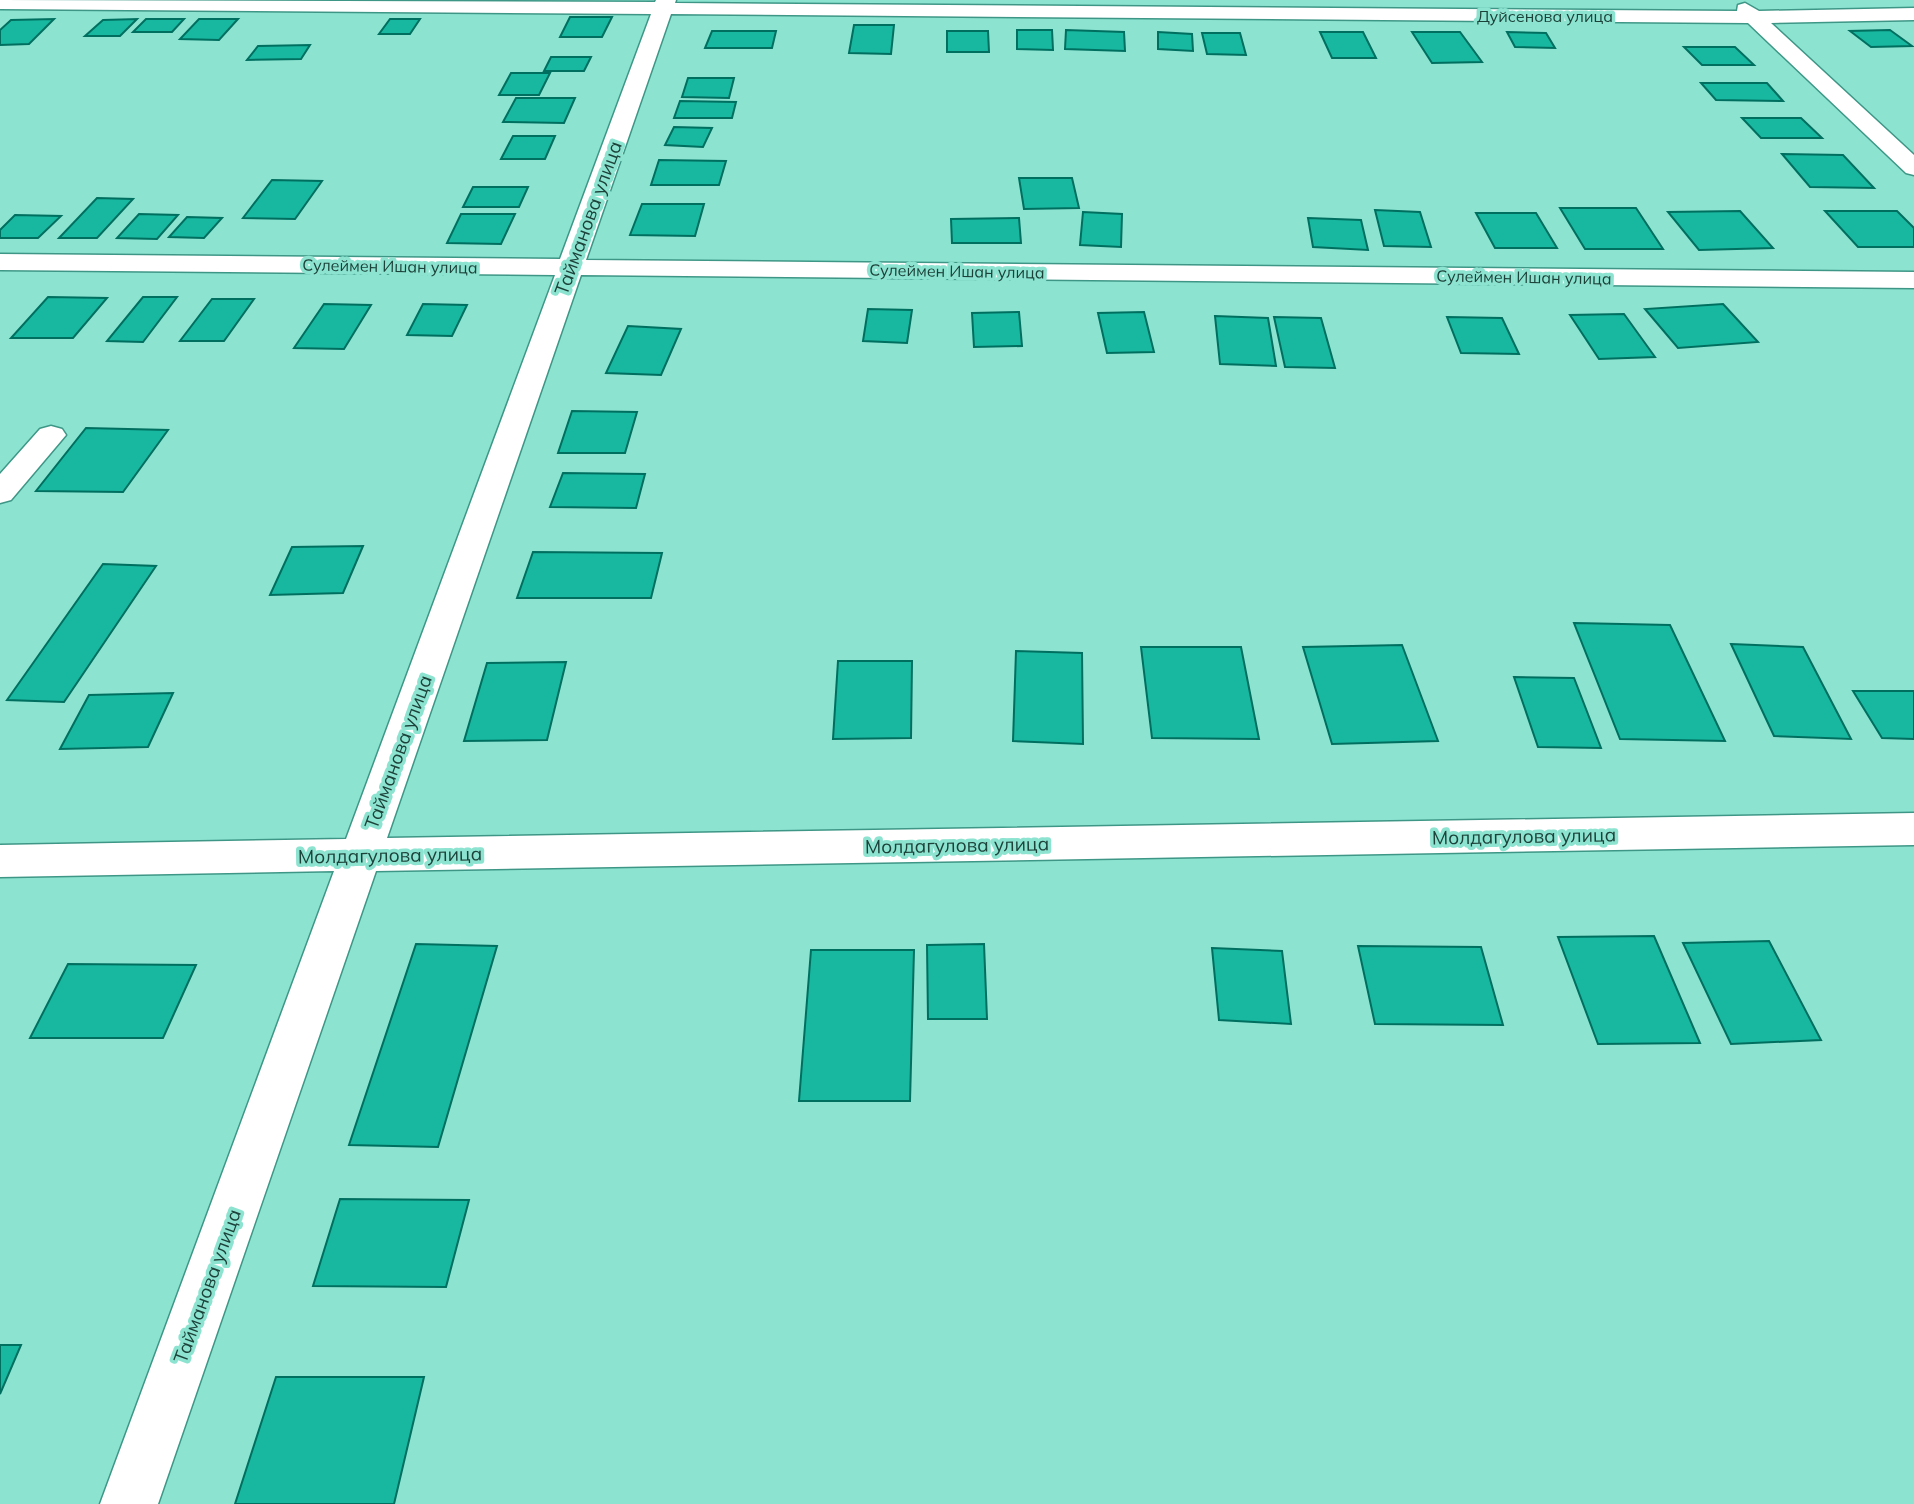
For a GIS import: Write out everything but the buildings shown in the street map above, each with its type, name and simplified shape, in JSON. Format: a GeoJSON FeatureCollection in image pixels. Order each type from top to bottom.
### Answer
{"type":"FeatureCollection","features":[{"type":"Feature","properties":{"kind":"street"},"geometry":{"type":"LineString","coordinates":[[1736,0],[1914,168]]}},
{"type":"Feature","properties":{"kind":"street","name":"Дуйсенова улица"},"geometry":{"type":"LineString","coordinates":[[0,4],[665,5],[1754,17],[1914,13]]}},
{"type":"Feature","properties":{"kind":"street","name":"Тайманова улица"},"geometry":{"type":"LineString","coordinates":[[129,1504],[665,5]]}},
{"type":"Feature","properties":{"kind":"street","name":"Сулеймен Ишан улица"},"geometry":{"type":"LineString","coordinates":[[0,262],[1914,280]]}},
{"type":"Feature","properties":{"kind":"street"},"geometry":{"type":"LineString","coordinates":[[0,494],[51,435]]}},
{"type":"Feature","properties":{"kind":"street","name":"Молдагулова улица"},"geometry":{"type":"LineString","coordinates":[[0,861],[1914,829]]}}]}
